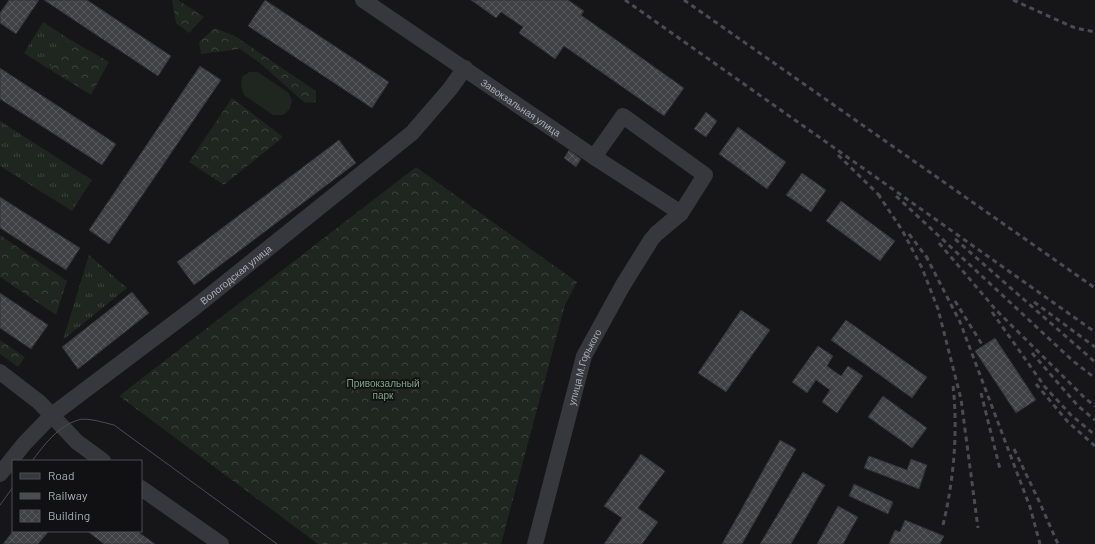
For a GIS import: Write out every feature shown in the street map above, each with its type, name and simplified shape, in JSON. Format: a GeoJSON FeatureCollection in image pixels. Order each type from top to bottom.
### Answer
{"type":"FeatureCollection","features":[{"type":"Feature","properties":{"kind":"street","name":"Завокзальная улица"},"geometry":{"type":"LineString","coordinates":[[363,0],[594,157],[681,213]]}},
{"type":"Feature","properties":{"kind":"street","name":"Вологодская улица"},"geometry":{"type":"LineString","coordinates":[[0,474],[24,444],[52,414],[194,308],[412,133],[450,89],[465,68]]}},
{"type":"Feature","properties":{"kind":"street","name":"улица М.Горького"},"geometry":{"type":"LineString","coordinates":[[535,544],[584,356],[623,285],[651,240],[681,213],[704,175],[623,116],[594,157]]}},
{"type":"Feature","properties":{"kind":"street"},"geometry":{"type":"LineString","coordinates":[[0,372],[34,398],[52,414],[77,442],[102,460]]}},
{"type":"Feature","properties":{"kind":"street"},"geometry":{"type":"LineString","coordinates":[[142,489],[221,544]]}},
{"type":"Feature","properties":{"kind":"green space"},"geometry":{"type":"Polygon","coordinates":[[[172,0],[178,0],[204,17],[189,33],[176,23],[172,0]]]}},
{"type":"Feature","properties":{"kind":"green space"},"geometry":{"type":"Polygon","coordinates":[[[43,22],[69,39],[49,69],[24,53],[43,22]]]}},
{"type":"Feature","properties":{"kind":"green space"},"geometry":{"type":"Polygon","coordinates":[[[215,28],[235,36],[316,91],[316,102],[305,103],[260,63],[240,49],[201,54],[199,42],[215,28]]]}},
{"type":"Feature","properties":{"kind":"green space"},"geometry":{"type":"Polygon","coordinates":[[[69,39],[109,62],[91,95],[49,69],[69,39]]]}},
{"type":"Feature","properties":{"kind":"green space"},"geometry":{"type":"Polygon","coordinates":[[[249,72],[258,72],[289,93],[292,101],[290,109],[283,115],[273,115],[244,95],[241,86],[242,77],[249,72]]]}},
{"type":"Feature","properties":{"kind":"green space"},"geometry":{"type":"Polygon","coordinates":[[[232,98],[283,137],[224,185],[189,162],[232,98]]]}},
{"type":"Feature","properties":{"kind":"green space"},"geometry":{"type":"Polygon","coordinates":[[[0,121],[92,180],[72,211],[0,166],[0,121]]]}},
{"type":"Feature","properties":{"kind":"green space","name":"Привокзальный парк"},"geometry":{"type":"Polygon","coordinates":[[[416,167],[577,282],[565,305],[501,544],[318,544],[119,396],[416,167]]]}},
{"type":"Feature","properties":{"kind":"green space"},"geometry":{"type":"Polygon","coordinates":[[[0,235],[67,281],[56,315],[0,277],[0,235]]]}},
{"type":"Feature","properties":{"kind":"green space"},"geometry":{"type":"Polygon","coordinates":[[[89,255],[127,288],[63,340],[89,255]]]}},
{"type":"Feature","properties":{"kind":"green space"},"geometry":{"type":"Polygon","coordinates":[[[0,340],[25,357],[18,367],[0,354],[0,340]]]}},
{"type":"Feature","properties":{"kind":"building"},"geometry":{"type":"Polygon","coordinates":[[[9,0],[39,0],[16,34],[0,23],[0,13],[9,0]]]}},
{"type":"Feature","properties":{"kind":"building"},"geometry":{"type":"Polygon","coordinates":[[[44,0],[87,0],[171,56],[158,76],[44,0]]]}},
{"type":"Feature","properties":{"kind":"building"},"geometry":{"type":"Polygon","coordinates":[[[265,0],[389,82],[372,108],[248,26],[265,0]]]}},
{"type":"Feature","properties":{"kind":"building"},"geometry":{"type":"Polygon","coordinates":[[[471,0],[568,0],[584,11],[581,15],[684,88],[664,116],[564,46],[555,59],[519,33],[523,27],[501,12],[496,18],[471,0]]]}},
{"type":"Feature","properties":{"kind":"building"},"geometry":{"type":"Polygon","coordinates":[[[200,66],[221,80],[109,244],[89,230],[200,66]]]}},
{"type":"Feature","properties":{"kind":"building"},"geometry":{"type":"Polygon","coordinates":[[[0,68],[116,144],[102,165],[0,99],[0,68]]]}},
{"type":"Feature","properties":{"kind":"building"},"geometry":{"type":"Polygon","coordinates":[[[706,112],[717,121],[706,137],[694,129],[706,112]]]}},
{"type":"Feature","properties":{"kind":"building"},"geometry":{"type":"Polygon","coordinates":[[[738,127],[786,162],[767,189],[719,154],[738,127]]]}},
{"type":"Feature","properties":{"kind":"building"},"geometry":{"type":"Polygon","coordinates":[[[339,140],[356,163],[194,285],[177,262],[339,140]]]}},
{"type":"Feature","properties":{"kind":"building"},"geometry":{"type":"Polygon","coordinates":[[[569,150],[581,159],[576,167],[564,158],[569,150]]]}},
{"type":"Feature","properties":{"kind":"building"},"geometry":{"type":"Polygon","coordinates":[[[802,173],[826,190],[811,212],[786,195],[802,173]]]}},
{"type":"Feature","properties":{"kind":"building"},"geometry":{"type":"Polygon","coordinates":[[[0,197],[80,248],[66,270],[0,228],[0,197]]]}},
{"type":"Feature","properties":{"kind":"building"},"geometry":{"type":"Polygon","coordinates":[[[841,201],[895,241],[880,261],[826,221],[841,201]]]}},
{"type":"Feature","properties":{"kind":"building"},"geometry":{"type":"Polygon","coordinates":[[[132,292],[149,313],[78,369],[62,347],[132,292]]]}},
{"type":"Feature","properties":{"kind":"building"},"geometry":{"type":"Polygon","coordinates":[[[0,293],[48,325],[31,349],[0,328],[0,293]]]}},
{"type":"Feature","properties":{"kind":"building"},"geometry":{"type":"Polygon","coordinates":[[[741,310],[770,330],[726,392],[698,373],[741,310]]]}},
{"type":"Feature","properties":{"kind":"building"},"geometry":{"type":"Polygon","coordinates":[[[846,320],[927,377],[912,398],[831,340],[846,320]]]}},
{"type":"Feature","properties":{"kind":"building"},"geometry":{"type":"Polygon","coordinates":[[[995,338],[1036,400],[1016,413],[975,351],[995,338]]]}},
{"type":"Feature","properties":{"kind":"building"},"geometry":{"type":"Polygon","coordinates":[[[818,346],[833,356],[827,366],[841,376],[848,366],[863,376],[837,413],[822,402],[830,390],[816,380],[807,393],[792,382],[818,346]]]}},
{"type":"Feature","properties":{"kind":"building"},"geometry":{"type":"Polygon","coordinates":[[[883,396],[927,428],[912,448],[868,417],[883,396]]]}},
{"type":"Feature","properties":{"kind":"building"},"geometry":{"type":"Polygon","coordinates":[[[780,440],[796,449],[742,544],[722,544],[780,440]]]}},
{"type":"Feature","properties":{"kind":"building"},"geometry":{"type":"Polygon","coordinates":[[[641,454],[665,471],[638,508],[658,522],[642,544],[604,544],[622,518],[604,506],[641,454]]]}},
{"type":"Feature","properties":{"kind":"building"},"geometry":{"type":"Polygon","coordinates":[[[869,456],[907,470],[911,459],[927,465],[919,489],[864,468],[869,456]]]}},
{"type":"Feature","properties":{"kind":"building"},"geometry":{"type":"Polygon","coordinates":[[[803,472],[825,485],[791,544],[760,544],[803,472]]]}},
{"type":"Feature","properties":{"kind":"building"},"geometry":{"type":"Polygon","coordinates":[[[854,484],[893,502],[888,514],[849,496],[854,484]]]}},
{"type":"Feature","properties":{"kind":"building"},"geometry":{"type":"Polygon","coordinates":[[[838,506],[858,517],[843,544],[817,544],[838,506]]]}},
{"type":"Feature","properties":{"kind":"building"},"geometry":{"type":"Polygon","coordinates":[[[905,520],[944,536],[940,544],[889,544],[895,530],[900,532],[905,520]]]}},
{"type":"Feature","properties":{"kind":"building"},"geometry":{"type":"Polygon","coordinates":[[[12,532],[48,532],[38,544],[3,544],[12,532]]]}},
{"type":"Feature","properties":{"kind":"building"},"geometry":{"type":"Polygon","coordinates":[[[88,532],[138,532],[155,544],[104,544],[88,532]]]}},
{"type":"Feature","properties":{"kind":"tram line"},"geometry":{"type":"LineString","coordinates":[[33,460],[58,431],[71,423],[86,419],[114,425],[277,544]]}},
{"type":"Feature","properties":{"kind":"tram line"},"geometry":{"type":"LineString","coordinates":[[0,505],[12,488]]}},
{"type":"Feature","properties":{"kind":"railway"},"geometry":{"type":"LineString","coordinates":[[625,0],[1095,332]]}},
{"type":"Feature","properties":{"kind":"railway"},"geometry":{"type":"LineString","coordinates":[[684,0],[1095,288]]}},
{"type":"Feature","properties":{"kind":"railway"},"geometry":{"type":"LineString","coordinates":[[1013,0],[1075,28],[1095,32]]}},
{"type":"Feature","properties":{"kind":"railway"},"geometry":{"type":"LineString","coordinates":[[838,155],[881,197]]}},
{"type":"Feature","properties":{"kind":"railway"},"geometry":{"type":"LineString","coordinates":[[878,194],[902,230],[922,268],[938,309],[961,399],[978,528]]}},
{"type":"Feature","properties":{"kind":"railway"},"geometry":{"type":"LineString","coordinates":[[896,196],[1073,361],[1095,378]]}},
{"type":"Feature","properties":{"kind":"railway"},"geometry":{"type":"LineString","coordinates":[[909,234],[928,259]]}},
{"type":"Feature","properties":{"kind":"railway"},"geometry":{"type":"LineString","coordinates":[[955,239],[1095,362]]}},
{"type":"Feature","properties":{"kind":"railway"},"geometry":{"type":"LineString","coordinates":[[939,243],[996,310],[1086,399],[1095,406]]}},
{"type":"Feature","properties":{"kind":"railway"},"geometry":{"type":"LineString","coordinates":[[926,256],[960,322],[1030,507],[1040,544]]}},
{"type":"Feature","properties":{"kind":"railway"},"geometry":{"type":"LineString","coordinates":[[955,301],[983,346]]}},
{"type":"Feature","properties":{"kind":"railway"},"geometry":{"type":"LineString","coordinates":[[1034,302],[1095,347]]}},
{"type":"Feature","properties":{"kind":"railway"},"geometry":{"type":"LineString","coordinates":[[992,312],[1045,387],[1071,415],[1095,435]]}},
{"type":"Feature","properties":{"kind":"railway"},"geometry":{"type":"LineString","coordinates":[[1032,353],[1078,406],[1095,420]]}},
{"type":"Feature","properties":{"kind":"railway"},"geometry":{"type":"LineString","coordinates":[[1036,384],[1068,422],[1095,446]]}},
{"type":"Feature","properties":{"kind":"railway"},"geometry":{"type":"LineString","coordinates":[[943,525],[950,490],[954,455],[955,420],[953,385]]}},
{"type":"Feature","properties":{"kind":"railway"},"geometry":{"type":"LineString","coordinates":[[981,393],[1000,469]]}},
{"type":"Feature","properties":{"kind":"railway"},"geometry":{"type":"LineString","coordinates":[[1014,449],[1058,544]]}}]}
